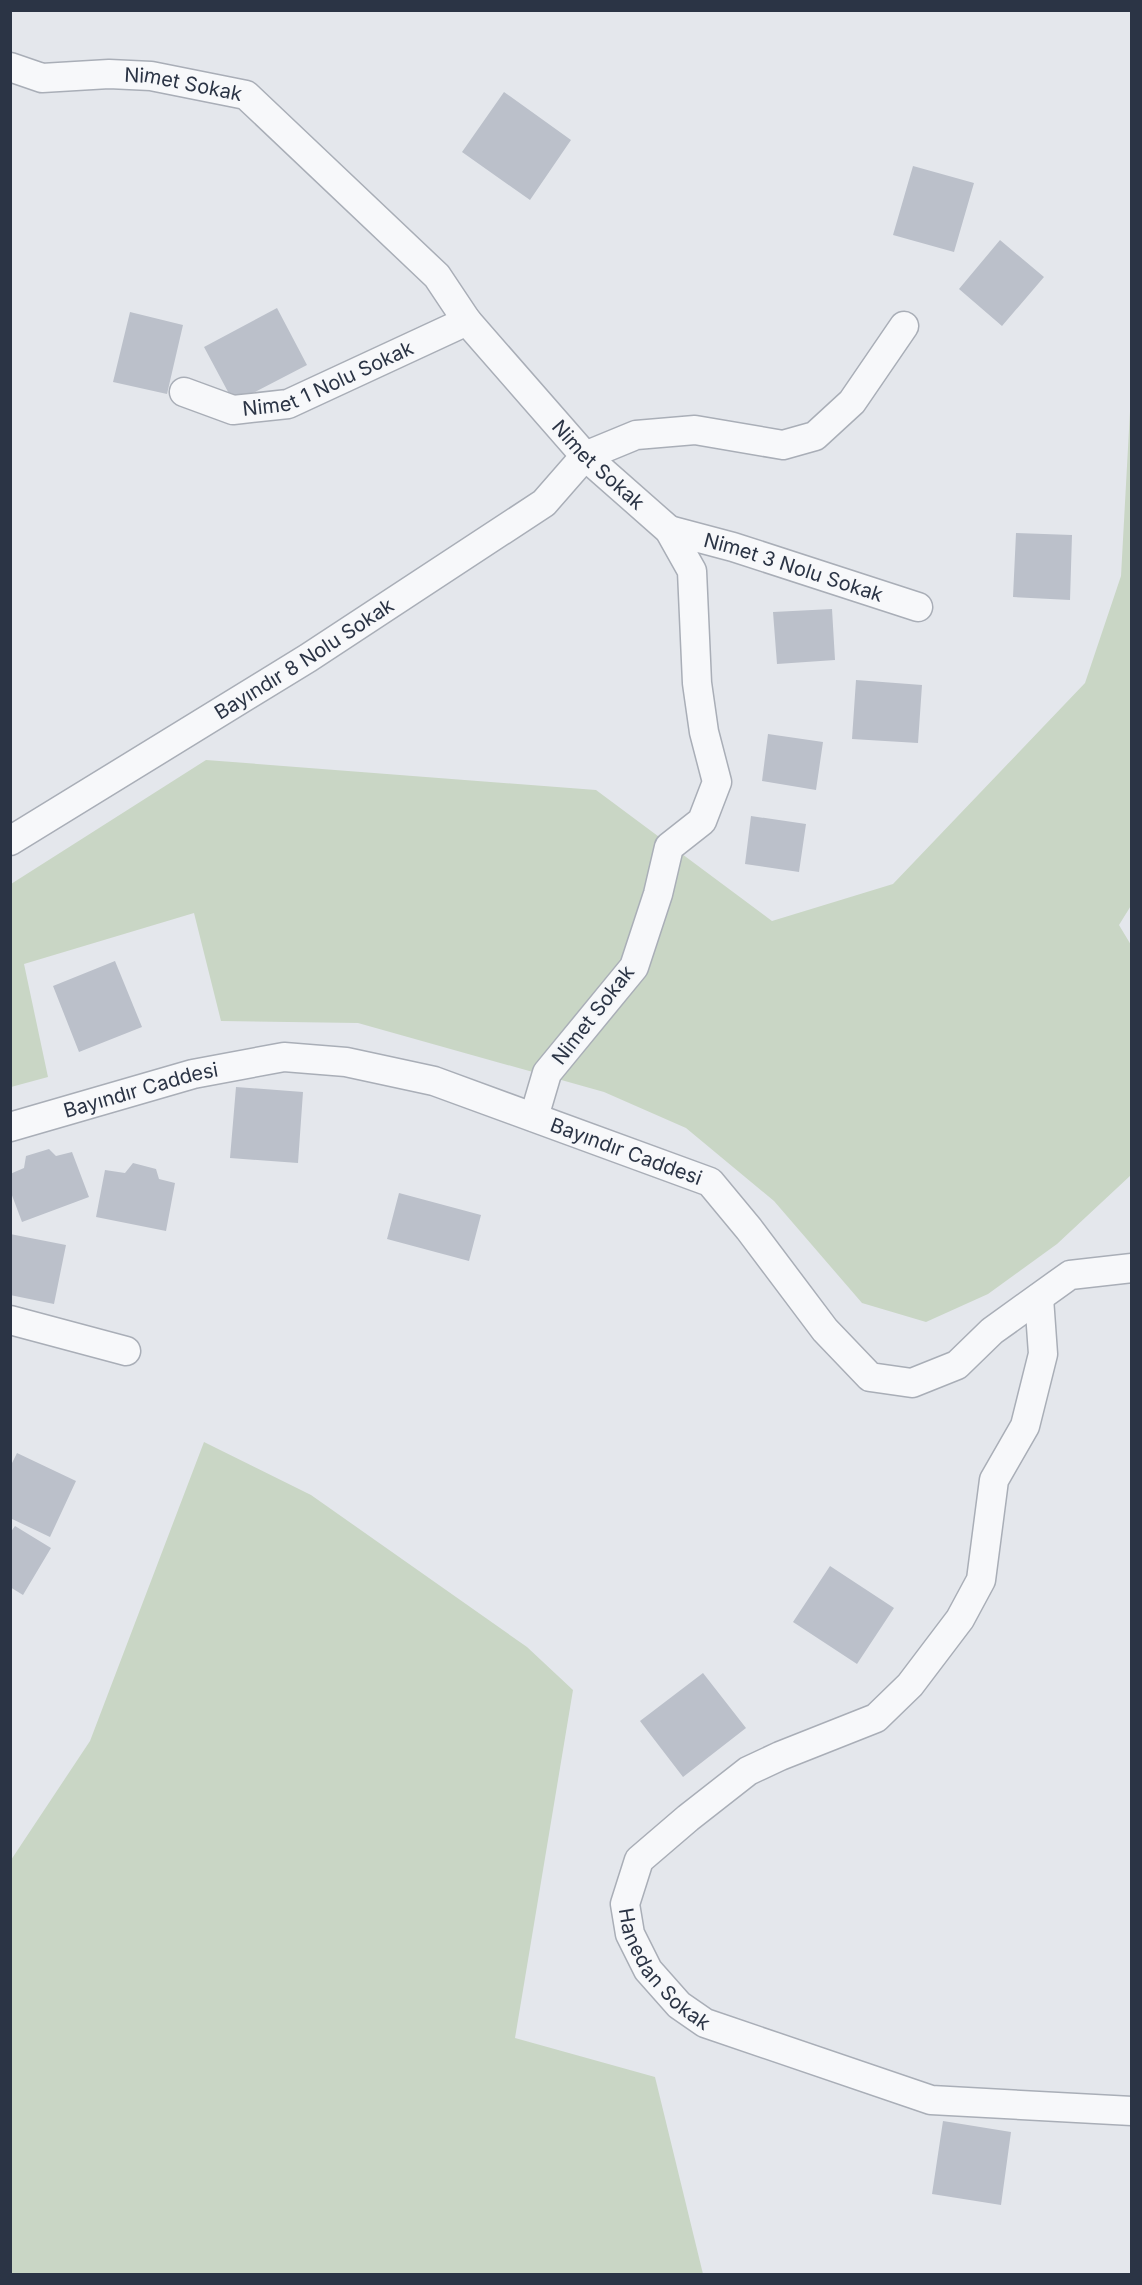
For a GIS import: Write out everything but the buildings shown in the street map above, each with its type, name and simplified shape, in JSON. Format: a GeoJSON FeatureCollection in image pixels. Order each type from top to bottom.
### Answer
{"type":"FeatureCollection","features":[{"type":"Feature","properties":{"kind":"street","name":"Nimet Sokak"},"geometry":{"type":"LineString","coordinates":[[10,67],[42,78],[109,74],[151,75],[246,95],[437,276],[467,321],[585,456],[669,530],[692,571],[697,683],[704,732],[717,782],[702,821],[669,847],[658,894],[634,967],[547,1073],[534,1117]]}},
{"type":"Feature","properties":{"kind":"street","name":"Nimet 1 Nolu Sokak"},"geometry":{"type":"LineString","coordinates":[[184,392],[233,410],[288,404],[467,321]]}},
{"type":"Feature","properties":{"kind":"street"},"geometry":{"type":"LineString","coordinates":[[585,456],[636,435],[695,430],[783,445],[815,436],[852,402],[904,326]]}},
{"type":"Feature","properties":{"kind":"street","name":"Bayındır 8 Nolu Sokak"},"geometry":{"type":"LineString","coordinates":[[10,841],[308,658],[544,503],[585,456]]}},
{"type":"Feature","properties":{"kind":"street","name":"Nimet 3 Nolu Sokak"},"geometry":{"type":"LineString","coordinates":[[669,530],[733,547],[918,607]]}},
{"type":"Feature","properties":{"kind":"street","name":"Bayındır Caddesi"},"geometry":{"type":"LineString","coordinates":[[10,1127],[193,1074],[284,1057],[346,1062],[434,1081],[710,1182],[749,1229],[825,1330],[870,1377],[912,1383],[957,1365],[992,1332],[1070,1275],[1131,1268]]}},
{"type":"Feature","properties":{"kind":"street","name":"Hanedan Sokak"},"geometry":{"type":"LineString","coordinates":[[1039,1298],[1043,1354],[1028,1416],[1025,1426],[994,1480],[981,1580],[960,1619],[910,1685],[876,1718],[748,1771],[688,1818],[639,1860],[625,1904],[630,1934],[648,1970],[679,2005],[705,2023],[931,2100],[1131,2111]]}},
{"type":"Feature","properties":{"kind":"street"},"geometry":{"type":"LineString","coordinates":[[10,1320],[126,1351]]}},
{"type":"Feature","properties":{"kind":"green space"},"geometry":{"type":"Polygon","coordinates":[[[1131,393],[1132,904],[1119,925],[1131,945],[1131,1175],[1057,1244],[988,1294],[926,1322],[862,1303],[774,1201],[686,1128],[604,1092],[358,1023],[221,1021],[194,913],[24,964],[48,1077],[11,1087],[11,884],[206,760],[596,790],[772,921],[893,884],[1085,683],[1121,576],[1131,393]]]}},
{"type":"Feature","properties":{"kind":"green space"},"geometry":{"type":"Polygon","coordinates":[[[204,1442],[311,1495],[527,1647],[573,1690],[515,2038],[655,2077],[703,2274],[11,2274],[11,1860],[90,1741],[204,1442]]]}}]}
